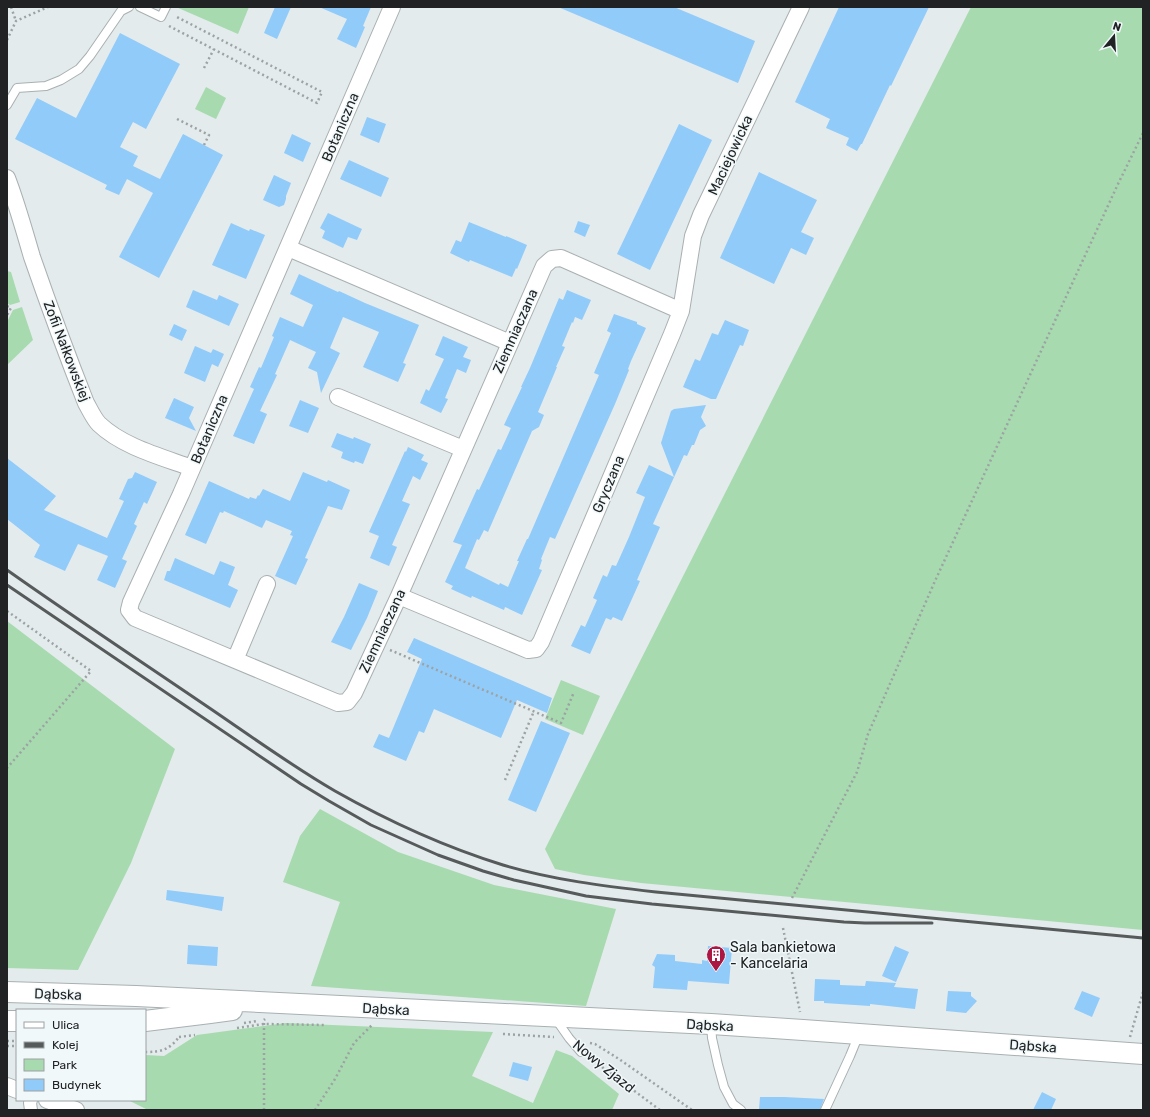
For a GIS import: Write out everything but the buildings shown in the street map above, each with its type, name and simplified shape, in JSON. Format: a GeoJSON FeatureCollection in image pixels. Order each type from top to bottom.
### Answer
{"type":"FeatureCollection","features":[{"type":"Feature","properties":{"kind":"street","name":"Botaniczna"},"geometry":{"type":"LineString","coordinates":[[129,610],[131,602],[192,468],[392,7]]}},
{"type":"Feature","properties":{"kind":"street","name":"Maciejowicka"},"geometry":{"type":"LineString","coordinates":[[681,311],[694,236],[702,215],[801,7]]}},
{"type":"Feature","properties":{"kind":"street","name":"Zofii Nałkowskiej"},"geometry":{"type":"LineString","coordinates":[[7,178],[15,198],[32,257],[73,370],[91,413],[99,424],[124,441],[192,468]]}},
{"type":"Feature","properties":{"kind":"street"},"geometry":{"type":"LineString","coordinates":[[288,248],[510,343]]}},
{"type":"Feature","properties":{"kind":"street","name":"Ziemniaczana"},"geometry":{"type":"LineString","coordinates":[[129,610],[135,618],[338,703],[347,702],[354,693],[399,596],[544,266],[552,259],[561,258],[681,311]]}},
{"type":"Feature","properties":{"kind":"street","name":"Gryczana"},"geometry":{"type":"LineString","coordinates":[[399,596],[528,650],[536,649],[544,634],[681,311]]}},
{"type":"Feature","properties":{"kind":"street"},"geometry":{"type":"LineString","coordinates":[[338,397],[463,449]]}},
{"type":"Feature","properties":{"kind":"street"},"geometry":{"type":"LineString","coordinates":[[235,660],[267,584]]}},
{"type":"Feature","properties":{"kind":"street","name":"Dąbska"},"geometry":{"type":"LineString","coordinates":[[7,992],[136,996],[277,1004],[374,1017],[554,1017],[711,1024],[1134,1053]]}},
{"type":"Feature","properties":{"kind":"street","name":"Dąbska"},"geometry":{"type":"LineString","coordinates":[[146,1021],[277,1004]]}},
{"type":"Feature","properties":{"kind":"street"},"geometry":{"type":"LineString","coordinates":[[51,1101],[76,1110]]}},
{"type":"Feature","properties":{"kind":"lane"},"geometry":{"type":"LineString","coordinates":[[7,105],[17,88],[46,86],[61,80],[79,69],[90,56],[121,11],[128,7]]}},
{"type":"Feature","properties":{"kind":"lane"},"geometry":{"type":"LineString","coordinates":[[140,7],[164,11]]}},
{"type":"Feature","properties":{"kind":"lane","name":"Nowy Zjazd"},"geometry":{"type":"LineString","coordinates":[[554,1017],[569,1038],[582,1052]]}},
{"type":"Feature","properties":{"kind":"lane"},"geometry":{"type":"LineString","coordinates":[[711,1024],[712,1038],[724,1087],[733,1104],[741,1110]]}},
{"type":"Feature","properties":{"kind":"lane"},"geometry":{"type":"LineString","coordinates":[[825,1110],[859,1034]]}},
{"type":"Feature","properties":{"kind":"path"},"geometry":{"type":"LineString","coordinates":[[11,7],[16,21]]}},
{"type":"Feature","properties":{"kind":"path"},"geometry":{"type":"LineString","coordinates":[[7,40],[16,21],[48,7]]}},
{"type":"Feature","properties":{"kind":"path"},"geometry":{"type":"LineString","coordinates":[[164,11],[322,92],[317,103],[160,21],[164,11]]}},
{"type":"Feature","properties":{"kind":"path"},"geometry":{"type":"LineString","coordinates":[[204,68],[214,49]]}},
{"type":"Feature","properties":{"kind":"path"},"geometry":{"type":"LineString","coordinates":[[177,119],[209,135],[204,145]]}},
{"type":"Feature","properties":{"kind":"path"},"geometry":{"type":"LineString","coordinates":[[792,898],[857,772],[868,734],[935,581],[1143,133]]}},
{"type":"Feature","properties":{"kind":"path"},"geometry":{"type":"LineString","coordinates":[[7,306],[11,308],[7,315]]}},
{"type":"Feature","properties":{"kind":"path"},"geometry":{"type":"LineString","coordinates":[[7,612],[91,671],[7,768]]}},
{"type":"Feature","properties":{"kind":"path"},"geometry":{"type":"LineString","coordinates":[[386,648],[561,723],[574,692]]}},
{"type":"Feature","properties":{"kind":"path"},"geometry":{"type":"LineString","coordinates":[[505,780],[534,711]]}},
{"type":"Feature","properties":{"kind":"path"},"geometry":{"type":"LineString","coordinates":[[783,928],[803,1030]]}},
{"type":"Feature","properties":{"kind":"path"},"geometry":{"type":"LineString","coordinates":[[1134,1053],[1143,992]]}},
{"type":"Feature","properties":{"kind":"path"},"geometry":{"type":"LineString","coordinates":[[264,1110],[264,1020],[277,1004]]}},
{"type":"Feature","properties":{"kind":"path"},"geometry":{"type":"LineString","coordinates":[[364,1025],[374,1017]]}},
{"type":"Feature","properties":{"kind":"path"},"geometry":{"type":"LineString","coordinates":[[315,1110],[335,1079],[354,1043],[374,1017]]}},
{"type":"Feature","properties":{"kind":"path"},"geometry":{"type":"LineString","coordinates":[[233,1029],[264,1024],[333,1025]]}},
{"type":"Feature","properties":{"kind":"path"},"geometry":{"type":"LineString","coordinates":[[498,1033],[569,1038],[595,1044],[692,1110]]}},
{"type":"Feature","properties":{"kind":"path"},"geometry":{"type":"LineString","coordinates":[[146,1052],[158,1052],[165,1050],[179,1037],[202,1034]]}},
{"type":"Feature","properties":{"kind":"path","name":"Nowy Zjazd"},"geometry":{"type":"LineString","coordinates":[[582,1052],[660,1110]]}},
{"type":"Feature","properties":{"kind":"green space"},"geometry":{"type":"Polygon","coordinates":[[[176,7],[249,7],[238,34],[176,7]]]}},
{"type":"Feature","properties":{"kind":"green space"},"geometry":{"type":"Polygon","coordinates":[[[971,7],[1143,7],[1143,930],[641,883],[584,875],[555,869],[545,849],[971,7]]]}},
{"type":"Feature","properties":{"kind":"green space"},"geometry":{"type":"Polygon","coordinates":[[[206,87],[226,98],[216,119],[195,109],[206,87]]]}},
{"type":"Feature","properties":{"kind":"green space"},"geometry":{"type":"Polygon","coordinates":[[[7,271],[11,272],[20,302],[10,305],[7,303],[7,271]]]}},
{"type":"Feature","properties":{"kind":"green space"},"geometry":{"type":"Polygon","coordinates":[[[22,307],[33,340],[7,365],[7,322],[13,310],[22,307]]]}},
{"type":"Feature","properties":{"kind":"green space"},"geometry":{"type":"Polygon","coordinates":[[[7,621],[175,749],[131,863],[78,970],[7,968],[7,621]]]}},
{"type":"Feature","properties":{"kind":"green space"},"geometry":{"type":"Polygon","coordinates":[[[561,680],[600,696],[583,735],[545,719],[561,680]]]}},
{"type":"Feature","properties":{"kind":"green space"},"geometry":{"type":"Polygon","coordinates":[[[320,809],[398,852],[494,885],[616,909],[586,1006],[311,986],[340,902],[283,882],[300,836],[320,809]]]}},
{"type":"Feature","properties":{"kind":"green space"},"geometry":{"type":"Polygon","coordinates":[[[286,1023],[493,1032],[472,1076],[533,1103],[556,1050],[572,1056],[619,1094],[612,1110],[148,1110],[130,1101],[146,1101],[146,1055],[164,1056],[197,1035],[286,1023]]]}},
{"type":"Feature","properties":{"kind":"railway"},"geometry":{"type":"LineString","coordinates":[[7,570],[302,771],[375,813],[438,842],[481,858],[541,875],[598,885],[656,892],[1143,938]]}},
{"type":"Feature","properties":{"kind":"railway"},"geometry":{"type":"LineString","coordinates":[[7,585],[301,784],[371,825],[438,855],[514,880],[586,896],[652,904],[844,922],[932,923]]}},
{"type":"Feature","properties":{"kind":"place","name":"Sala bankietowa - Kancelaria"},"geometry":{"type":"Point","coordinates":[716,972]}}]}
